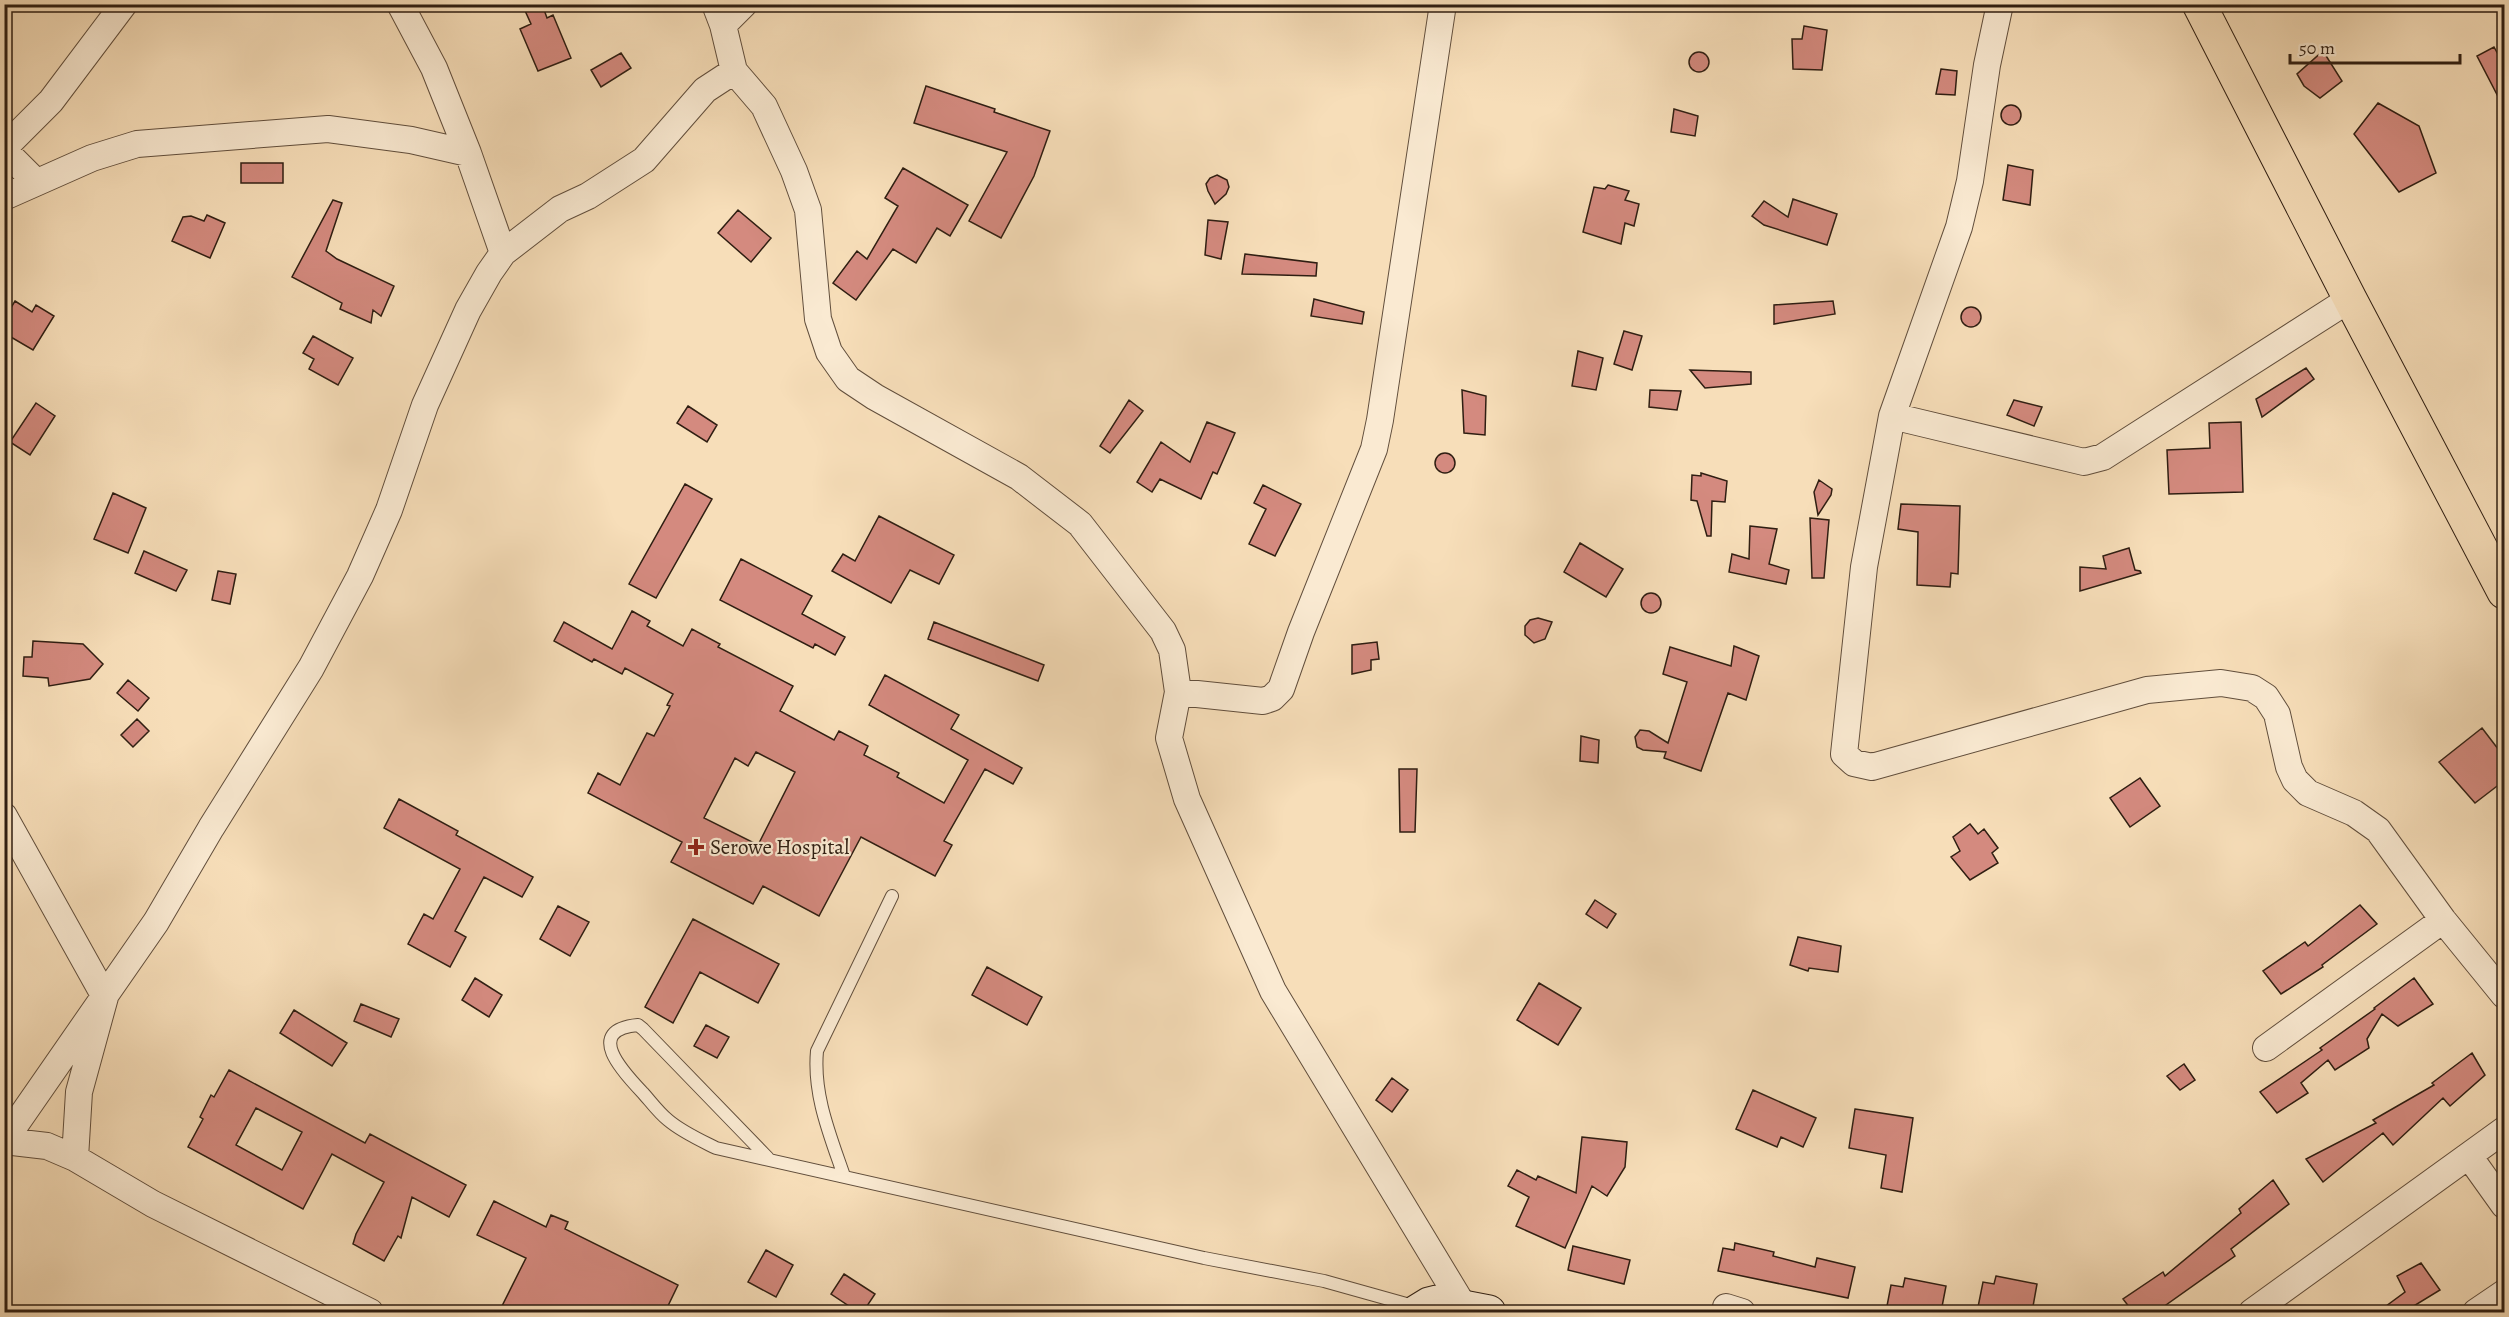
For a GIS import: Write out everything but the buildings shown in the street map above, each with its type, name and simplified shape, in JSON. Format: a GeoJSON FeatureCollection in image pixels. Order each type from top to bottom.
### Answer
{"type":"FeatureCollection","features":[{"type":"Feature","properties":{"kind":"main road"},"geometry":{"type":"LineString","coordinates":[[2199,4],[2350,299],[2502,579]]}},
{"type":"Feature","properties":{"kind":"street"},"geometry":{"type":"LineString","coordinates":[[36,182],[4,149],[58,93],[124,4]]}},
{"type":"Feature","properties":{"kind":"street"},"geometry":{"type":"LineString","coordinates":[[400,4],[434,68],[468,153],[503,253]]}},
{"type":"Feature","properties":{"kind":"street"},"geometry":{"type":"LineString","coordinates":[[744,4],[719,15],[734,71],[764,106],[794,171],[808,210],[818,319],[829,352],[848,379],[875,397],[1019,477],[1080,524],[1163,631],[1172,650],[1178,692],[1169,738],[1173,756],[1187,799],[1273,991],[1477,1310]]}},
{"type":"Feature","properties":{"kind":"street"},"geometry":{"type":"LineString","coordinates":[[1178,692],[1263,701],[1272,698],[1281,689],[1301,632],[1374,449],[1443,4]]}},
{"type":"Feature","properties":{"kind":"street"},"geometry":{"type":"LineString","coordinates":[[2000,4],[1970,181],[1959,227],[1892,416],[1879,480],[1859,607],[1844,754],[1854,763],[1872,767],[2147,690],[2221,683],[2252,688],[2266,697],[2277,714],[2289,767],[2295,780],[2308,793],[2354,813],[2378,830],[2443,920],[2505,995]]}},
{"type":"Feature","properties":{"kind":"street"},"geometry":{"type":"LineString","coordinates":[[370,1312],[153,1204],[75,1158],[47,1146],[4,1141],[156,922],[316,658],[360,576],[389,510],[425,405],[468,310],[503,253],[560,209],[588,196],[644,160],[705,90],[734,71]]}},
{"type":"Feature","properties":{"kind":"street"},"geometry":{"type":"LineString","coordinates":[[4,197],[92,158],[137,144],[328,129],[411,140],[468,153]]}},
{"type":"Feature","properties":{"kind":"street"},"geometry":{"type":"LineString","coordinates":[[1892,416],[2084,462],[2103,457],[2350,299]]}},
{"type":"Feature","properties":{"kind":"street"},"geometry":{"type":"LineString","coordinates":[[4,816],[105,997],[79,1092],[75,1158]]}},
{"type":"Feature","properties":{"kind":"street"},"geometry":{"type":"LineString","coordinates":[[2266,1048],[2443,920]]}},
{"type":"Feature","properties":{"kind":"street"},"geometry":{"type":"LineString","coordinates":[[2252,1312],[2505,1130]]}},
{"type":"Feature","properties":{"kind":"street"},"geometry":{"type":"LineString","coordinates":[[2469,1156],[2505,1205]]}},
{"type":"Feature","properties":{"kind":"street"},"geometry":{"type":"LineString","coordinates":[[2476,1312],[2505,1293]]}},
{"type":"Feature","properties":{"kind":"street"},"geometry":{"type":"LineString","coordinates":[[1419,1310],[1437,1302],[1477,1310]]}},
{"type":"Feature","properties":{"kind":"lane"},"geometry":{"type":"LineString","coordinates":[[844,1176],[819,1100],[815,1072],[817,1051],[892,896]]}},
{"type":"Feature","properties":{"kind":"lane"},"geometry":{"type":"LineString","coordinates":[[768,1158],[638,1025],[624,1027],[614,1035],[610,1046],[612,1056],[622,1071],[668,1120],[691,1136],[716,1148],[1204,1258],[1324,1281],[1419,1310]]}},
{"type":"Feature","properties":{"kind":"place","name":"Serowe Hospital"},"geometry":{"type":"Point","coordinates":[696,847]}}]}
